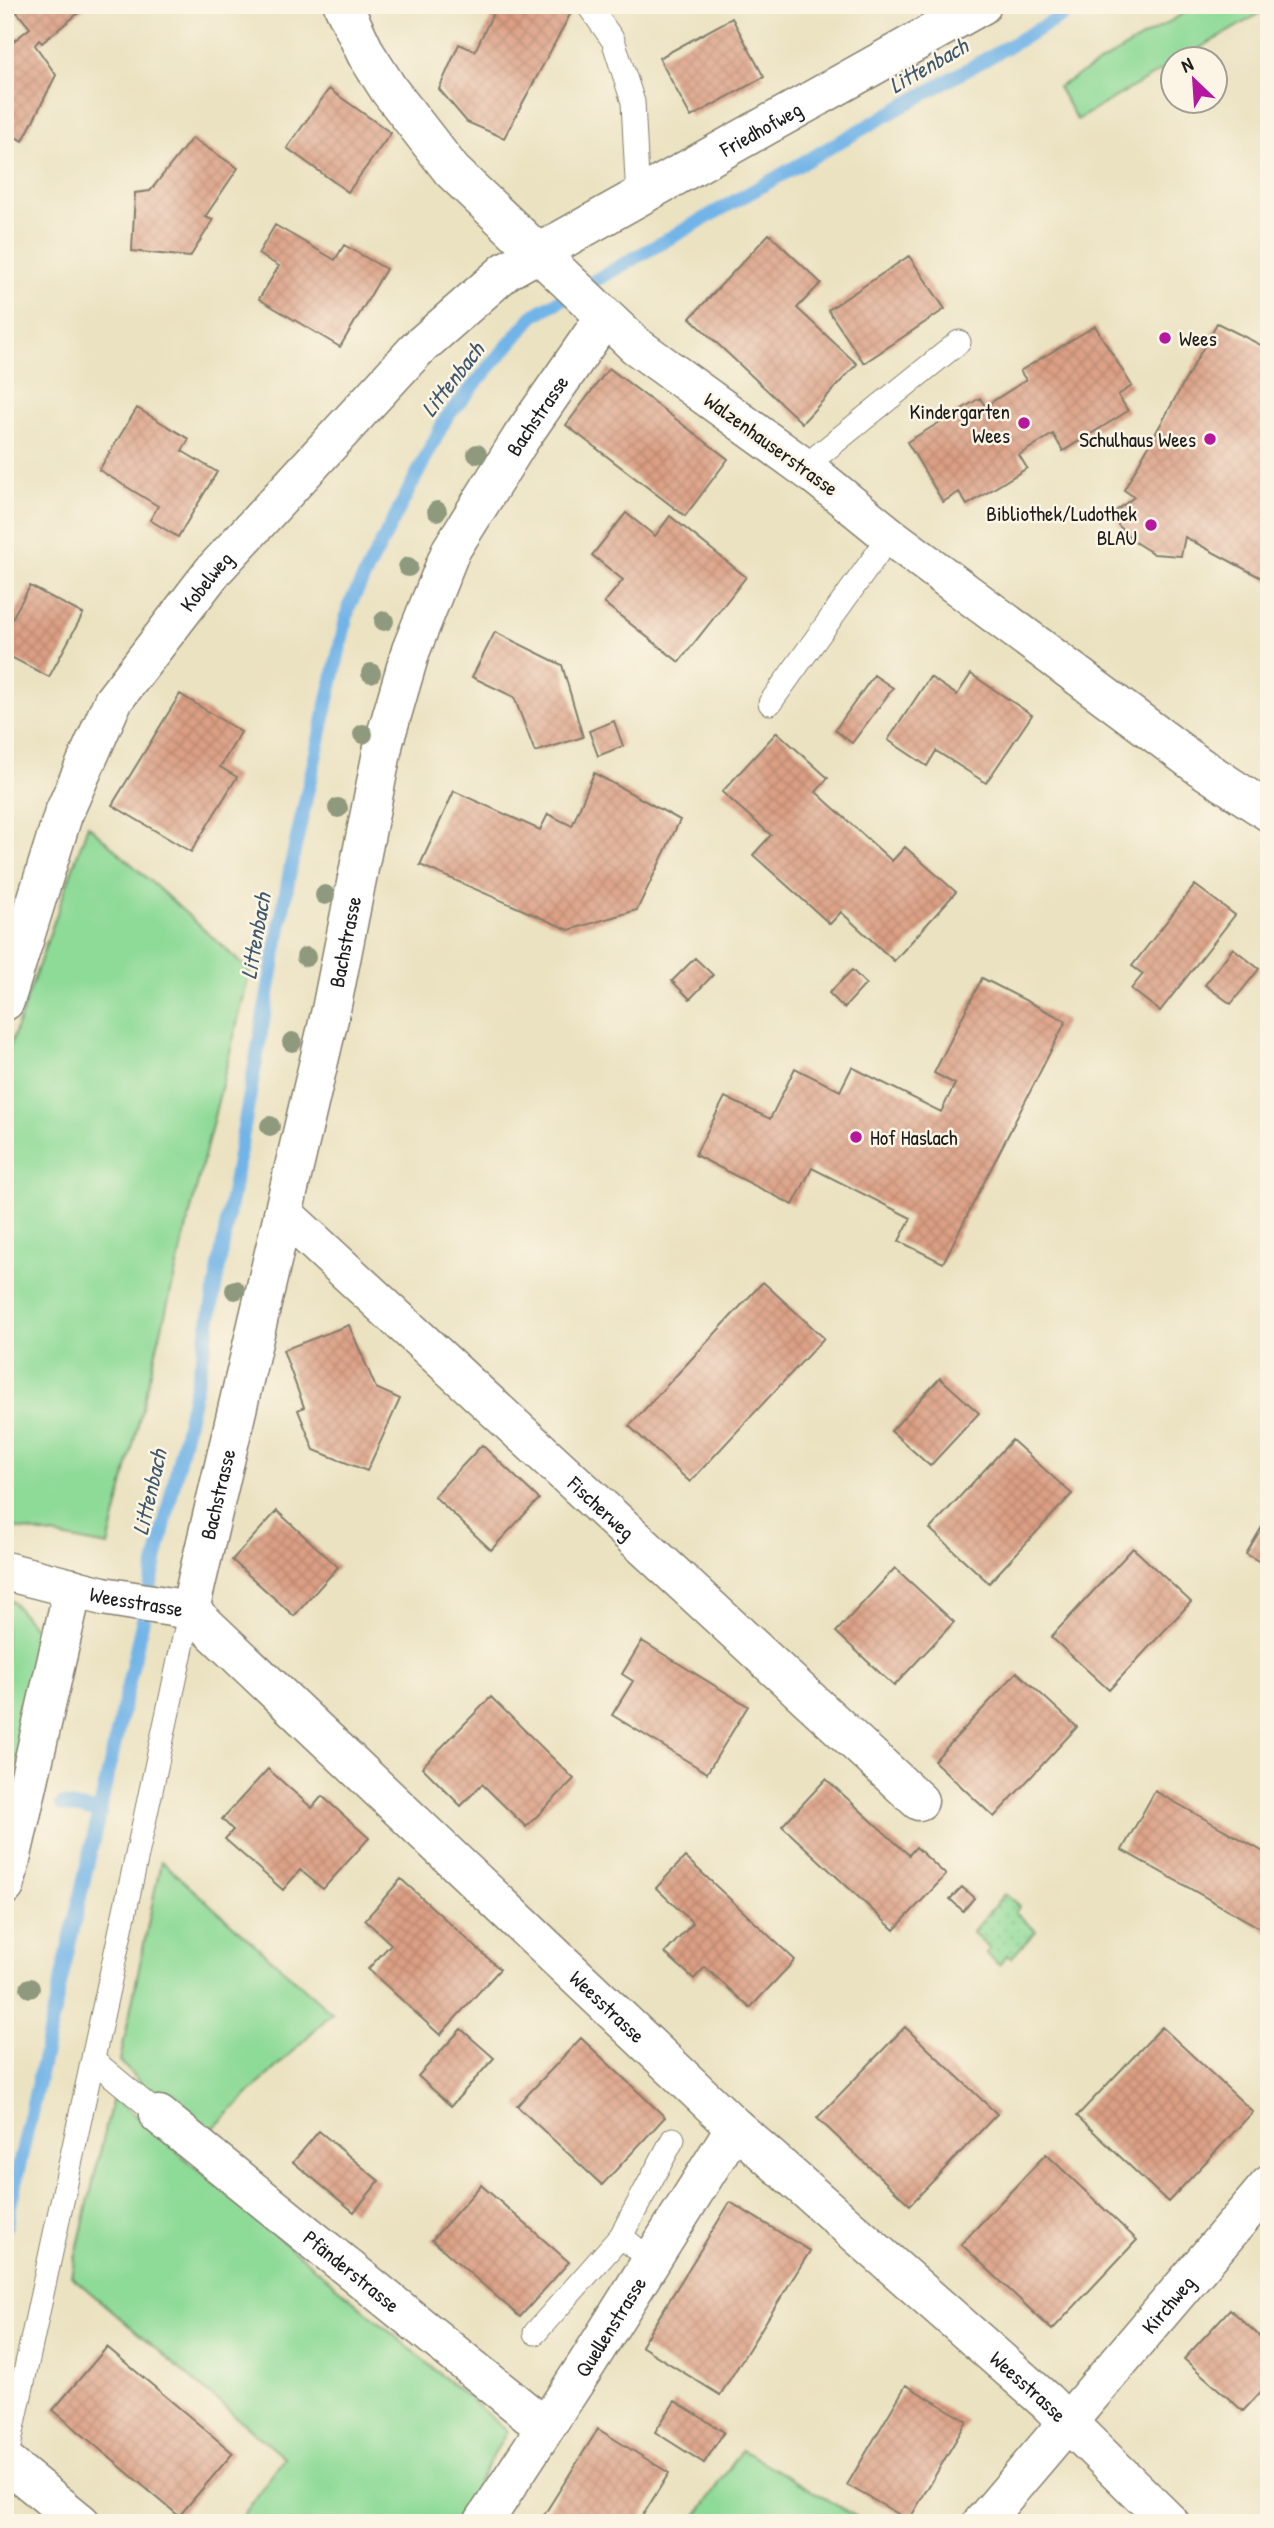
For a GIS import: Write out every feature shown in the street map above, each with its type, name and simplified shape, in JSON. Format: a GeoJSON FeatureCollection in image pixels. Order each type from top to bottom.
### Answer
{"type":"FeatureCollection","features":[{"type":"Feature","properties":{"kind":"street","name":"Walzenhauserstrasse"},"geometry":{"type":"LineString","coordinates":[[342,5],[366,54],[389,90],[442,159],[635,345],[810,472],[890,536],[1199,766],[1269,812]]}},
{"type":"Feature","properties":{"kind":"street","name":"Friedhofweg"},"geometry":{"type":"LineString","coordinates":[[549,264],[638,199],[982,5]]}},
{"type":"Feature","properties":{"kind":"street","name":"Kobelweg"},"geometry":{"type":"LineString","coordinates":[[5,1001],[63,815],[113,701],[213,571],[417,349],[506,271],[549,264]]}},
{"type":"Feature","properties":{"kind":"street","name":"Bachstrasse"},"geometry":{"type":"LineString","coordinates":[[182,1609],[283,1213],[331,1010],[384,742],[411,650],[451,550],[599,313]]}},
{"type":"Feature","properties":{"kind":"street","name":"Fischerweg"},"geometry":{"type":"LineString","coordinates":[[283,1213],[919,1801]]}},
{"type":"Feature","properties":{"kind":"street","name":"Weesstrasse"},"geometry":{"type":"LineString","coordinates":[[5,1571],[88,1592],[182,1609],[734,2127],[1066,2422],[1170,2523]]}},
{"type":"Feature","properties":{"kind":"street"},"geometry":{"type":"LineString","coordinates":[[5,1886],[88,1592]]}},
{"type":"Feature","properties":{"kind":"street","name":"Pfänderstrasse"},"geometry":{"type":"LineString","coordinates":[[159,2115],[545,2427]]}},
{"type":"Feature","properties":{"kind":"street","name":"Quellenstrasse"},"geometry":{"type":"LineString","coordinates":[[483,2523],[734,2127]]}},
{"type":"Feature","properties":{"kind":"street","name":"Kirchweg"},"geometry":{"type":"LineString","coordinates":[[982,2523],[1269,2185]]}},
{"type":"Feature","properties":{"kind":"street"},"geometry":{"type":"LineString","coordinates":[[6,2463],[81,2523]]}},
{"type":"Feature","properties":{"kind":"lane"},"geometry":{"type":"LineString","coordinates":[[589,5],[613,40],[633,102],[638,199]]}},
{"type":"Feature","properties":{"kind":"lane"},"geometry":{"type":"LineString","coordinates":[[810,472],[959,342]]}},
{"type":"Feature","properties":{"kind":"lane"},"geometry":{"type":"LineString","coordinates":[[771,703],[890,536]]}},
{"type":"Feature","properties":{"kind":"lane"},"geometry":{"type":"LineString","coordinates":[[6,2463],[93,2060],[182,1609]]}},
{"type":"Feature","properties":{"kind":"lane"},"geometry":{"type":"LineString","coordinates":[[93,2060],[159,2115]]}},
{"type":"Feature","properties":{"kind":"lane"},"geometry":{"type":"LineString","coordinates":[[536,2333],[621,2236],[673,2139]]}},
{"type":"Feature","properties":{"kind":"lane"},"geometry":{"type":"LineString","coordinates":[[621,2236],[651,2261]]}},
{"type":"Feature","properties":{"kind":"green space"},"geometry":{"type":"Polygon","coordinates":[[[1198,5],[1269,5],[1269,8],[1203,46],[1158,46],[1158,72],[1077,120],[1058,87],[1198,5]]]}},
{"type":"Feature","properties":{"kind":"green space"},"geometry":{"type":"Polygon","coordinates":[[[88,825],[250,971],[108,1546],[5,1526],[5,1061],[88,825]]]}},
{"type":"Feature","properties":{"kind":"green space"},"geometry":{"type":"Polygon","coordinates":[[[5,1599],[12,1601],[44,1640],[5,1815],[5,1599]]]}},
{"type":"Feature","properties":{"kind":"green space"},"geometry":{"type":"Polygon","coordinates":[[[161,1861],[332,2013],[196,2145],[120,2061],[161,1861]]]}},
{"type":"Feature","properties":{"kind":"green space"},"geometry":{"type":"Polygon","coordinates":[[[1005,1894],[1019,1906],[1015,1912],[1036,1931],[1011,1958],[1007,1955],[999,1965],[986,1953],[990,1948],[972,1932],[1005,1894]]]}},
{"type":"Feature","properties":{"kind":"green space"},"geometry":{"type":"Polygon","coordinates":[[[113,2097],[507,2431],[454,2523],[238,2523],[284,2458],[71,2276],[113,2097]]]}},
{"type":"Feature","properties":{"kind":"green space"},"geometry":{"type":"Polygon","coordinates":[[[742,2450],[867,2523],[692,2523],[742,2450]]]}},
{"type":"Feature","properties":{"kind":"building"},"geometry":{"type":"Polygon","coordinates":[[[11,5],[88,5],[42,43],[39,40],[35,45],[56,75],[23,141],[5,132],[5,48],[30,28],[11,5]]]}},
{"type":"Feature","properties":{"kind":"building"},"geometry":{"type":"Polygon","coordinates":[[[497,5],[561,5],[572,11],[504,138],[467,122],[439,89],[459,44],[475,51],[497,5]]]}},
{"type":"Feature","properties":{"kind":"building"},"geometry":{"type":"Polygon","coordinates":[[[732,18],[764,77],[691,117],[659,58],[732,18]]]}},
{"type":"Feature","properties":{"kind":"building"},"geometry":{"type":"Polygon","coordinates":[[[329,89],[391,133],[348,192],[287,148],[329,89]]]}},
{"type":"Feature","properties":{"kind":"building"},"geometry":{"type":"Polygon","coordinates":[[[192,138],[238,168],[205,217],[213,220],[190,257],[132,251],[135,193],[150,191],[192,138]]]}},
{"type":"Feature","properties":{"kind":"building"},"geometry":{"type":"Polygon","coordinates":[[[275,225],[335,260],[344,245],[386,269],[340,347],[259,299],[279,266],[258,254],[275,225]]]}},
{"type":"Feature","properties":{"kind":"building"},"geometry":{"type":"Polygon","coordinates":[[[769,234],[821,283],[797,308],[857,364],[802,423],[690,318],[769,234]]]}},
{"type":"Feature","properties":{"kind":"building"},"geometry":{"type":"Polygon","coordinates":[[[909,256],[945,309],[864,363],[828,310],[909,256]]]}},
{"type":"Feature","properties":{"kind":"building","name":"Schulhaus Wees"},"geometry":{"type":"Polygon","coordinates":[[[1217,323],[1269,349],[1269,382],[1266,387],[1269,388],[1269,582],[1185,537],[1181,556],[1154,554],[1133,541],[1118,525],[1113,513],[1134,497],[1124,490],[1217,323]]]}},
{"type":"Feature","properties":{"kind":"building","name":"Kindergarten Wees"},"geometry":{"type":"Polygon","coordinates":[[[1095,326],[1132,386],[1118,395],[1128,411],[1063,451],[1053,434],[1019,455],[1027,468],[967,505],[959,492],[943,502],[907,442],[980,398],[985,406],[1026,380],[1020,371],[1095,326]]]}},
{"type":"Feature","properties":{"kind":"building"},"geometry":{"type":"Polygon","coordinates":[[[609,368],[728,459],[685,516],[566,425],[609,368]]]}},
{"type":"Feature","properties":{"kind":"building"},"geometry":{"type":"Polygon","coordinates":[[[137,408],[189,439],[182,451],[217,472],[178,537],[150,520],[158,506],[99,470],[137,408]]]}},
{"type":"Feature","properties":{"kind":"building"},"geometry":{"type":"Polygon","coordinates":[[[626,513],[655,536],[670,516],[746,577],[679,662],[604,603],[623,580],[592,555],[626,513]]]}},
{"type":"Feature","properties":{"kind":"building"},"geometry":{"type":"Polygon","coordinates":[[[30,586],[83,614],[49,677],[5,654],[5,631],[30,586]]]}},
{"type":"Feature","properties":{"kind":"building"},"geometry":{"type":"Polygon","coordinates":[[[495,632],[562,665],[583,737],[535,752],[514,697],[472,677],[495,632]]]}},
{"type":"Feature","properties":{"kind":"building"},"geometry":{"type":"Polygon","coordinates":[[[971,674],[1032,715],[986,783],[936,751],[927,766],[888,740],[930,677],[957,695],[971,674]]]}},
{"type":"Feature","properties":{"kind":"building"},"geometry":{"type":"Polygon","coordinates":[[[874,675],[893,688],[852,743],[835,730],[874,675]]]}},
{"type":"Feature","properties":{"kind":"building"},"geometry":{"type":"Polygon","coordinates":[[[180,694],[241,732],[220,767],[237,777],[191,852],[112,805],[180,694]]]}},
{"type":"Feature","properties":{"kind":"building"},"geometry":{"type":"Polygon","coordinates":[[[614,721],[623,746],[598,756],[589,731],[614,721]]]}},
{"type":"Feature","properties":{"kind":"building"},"geometry":{"type":"Polygon","coordinates":[[[777,732],[828,778],[816,792],[892,861],[905,847],[956,892],[894,961],[841,912],[830,924],[753,855],[771,835],[722,792],[777,732]]]}},
{"type":"Feature","properties":{"kind":"building"},"geometry":{"type":"Polygon","coordinates":[[[594,773],[680,820],[637,910],[569,930],[420,865],[454,791],[540,830],[548,814],[572,826],[594,773]]]}},
{"type":"Feature","properties":{"kind":"building"},"geometry":{"type":"Polygon","coordinates":[[[1195,885],[1235,915],[1160,1011],[1131,989],[1143,974],[1132,966],[1195,885]]]}},
{"type":"Feature","properties":{"kind":"building"},"geometry":{"type":"Polygon","coordinates":[[[1233,948],[1259,969],[1231,1004],[1205,985],[1233,948]]]}},
{"type":"Feature","properties":{"kind":"building"},"geometry":{"type":"Polygon","coordinates":[[[695,958],[713,975],[690,999],[672,981],[695,958]]]}},
{"type":"Feature","properties":{"kind":"building"},"geometry":{"type":"Polygon","coordinates":[[[852,970],[866,984],[844,1008],[829,993],[852,970]]]}},
{"type":"Feature","properties":{"kind":"building","name":"Hof Haslach"},"geometry":{"type":"Polygon","coordinates":[[[982,978],[1066,1021],[943,1263],[899,1241],[911,1218],[812,1168],[793,1205],[695,1155],[725,1097],[770,1119],[795,1068],[840,1091],[852,1067],[941,1112],[955,1084],[934,1073],[982,978]]]}},
{"type":"Feature","properties":{"kind":"building"},"geometry":{"type":"Polygon","coordinates":[[[763,1282],[824,1338],[690,1482],[629,1426],[763,1282]]]}},
{"type":"Feature","properties":{"kind":"building"},"geometry":{"type":"Polygon","coordinates":[[[349,1325],[376,1388],[400,1399],[367,1471],[314,1450],[298,1410],[304,1407],[283,1350],[349,1325]]]}},
{"type":"Feature","properties":{"kind":"building"},"geometry":{"type":"Polygon","coordinates":[[[940,1378],[979,1413],[930,1466],[891,1431],[940,1378]]]}},
{"type":"Feature","properties":{"kind":"building"},"geometry":{"type":"Polygon","coordinates":[[[1012,1440],[1072,1494],[989,1583],[930,1529],[1012,1440]]]}},
{"type":"Feature","properties":{"kind":"building"},"geometry":{"type":"Polygon","coordinates":[[[482,1445],[539,1499],[491,1550],[434,1496],[482,1445]]]}},
{"type":"Feature","properties":{"kind":"building"},"geometry":{"type":"Polygon","coordinates":[[[277,1511],[338,1567],[294,1616],[232,1560],[277,1511]]]}},
{"type":"Feature","properties":{"kind":"building"},"geometry":{"type":"Polygon","coordinates":[[[1269,1515],[1269,1567],[1246,1554],[1269,1515]]]}},
{"type":"Feature","properties":{"kind":"building"},"geometry":{"type":"Polygon","coordinates":[[[1133,1548],[1191,1602],[1109,1690],[1051,1637],[1133,1548]]]}},
{"type":"Feature","properties":{"kind":"building"},"geometry":{"type":"Polygon","coordinates":[[[895,1568],[954,1622],[894,1686],[836,1632],[895,1568]]]}},
{"type":"Feature","properties":{"kind":"building"},"geometry":{"type":"Polygon","coordinates":[[[642,1641],[748,1706],[707,1773],[612,1715],[633,1681],[622,1674],[642,1641]]]}},
{"type":"Feature","properties":{"kind":"building"},"geometry":{"type":"Polygon","coordinates":[[[1017,1672],[1077,1727],[994,1817],[934,1761],[1017,1672]]]}},
{"type":"Feature","properties":{"kind":"building"},"geometry":{"type":"Polygon","coordinates":[[[491,1697],[574,1779],[526,1827],[482,1784],[461,1806],[422,1767],[491,1697]]]}},
{"type":"Feature","properties":{"kind":"building"},"geometry":{"type":"Polygon","coordinates":[[[268,1769],[312,1808],[322,1796],[369,1838],[323,1889],[300,1870],[283,1890],[225,1839],[233,1830],[222,1819],[268,1769]]]}},
{"type":"Feature","properties":{"kind":"building"},"geometry":{"type":"Polygon","coordinates":[[[826,1779],[909,1855],[916,1847],[946,1875],[894,1930],[782,1826],[826,1779]]]}},
{"type":"Feature","properties":{"kind":"building"},"geometry":{"type":"Polygon","coordinates":[[[1155,1791],[1269,1855],[1269,1933],[1122,1850],[1155,1791]]]}},
{"type":"Feature","properties":{"kind":"building"},"geometry":{"type":"Polygon","coordinates":[[[685,1857],[795,1960],[750,2008],[705,1967],[694,1979],[665,1953],[693,1923],[656,1888],[685,1857]]]}},
{"type":"Feature","properties":{"kind":"building"},"geometry":{"type":"Polygon","coordinates":[[[401,1879],[500,1969],[440,2035],[368,1969],[391,1944],[365,1920],[401,1879]]]}},
{"type":"Feature","properties":{"kind":"building"},"geometry":{"type":"Polygon","coordinates":[[[962,1887],[974,1898],[963,1911],[950,1899],[962,1887]]]}},
{"type":"Feature","properties":{"kind":"building"},"geometry":{"type":"Polygon","coordinates":[[[905,2027],[997,2114],[910,2205],[817,2118],[905,2027]]]}},
{"type":"Feature","properties":{"kind":"building"},"geometry":{"type":"Polygon","coordinates":[[[1162,2027],[1253,2112],[1168,2202],[1077,2116],[1162,2027]]]}},
{"type":"Feature","properties":{"kind":"building"},"geometry":{"type":"Polygon","coordinates":[[[461,2029],[494,2058],[451,2106],[418,2076],[461,2029]]]}},
{"type":"Feature","properties":{"kind":"building"},"geometry":{"type":"Polygon","coordinates":[[[581,2038],[665,2117],[602,2185],[517,2106],[581,2038]]]}},
{"type":"Feature","properties":{"kind":"building"},"geometry":{"type":"Polygon","coordinates":[[[319,2131],[379,2181],[354,2212],[293,2162],[319,2131]]]}},
{"type":"Feature","properties":{"kind":"building"},"geometry":{"type":"Polygon","coordinates":[[[1046,2154],[1137,2240],[1052,2330],[961,2244],[1046,2154]]]}},
{"type":"Feature","properties":{"kind":"building"},"geometry":{"type":"Polygon","coordinates":[[[481,2185],[569,2262],[520,2317],[432,2240],[481,2185]]]}},
{"type":"Feature","properties":{"kind":"building"},"geometry":{"type":"Polygon","coordinates":[[[730,2202],[810,2251],[720,2395],[641,2346],[730,2202]]]}},
{"type":"Feature","properties":{"kind":"building"},"geometry":{"type":"Polygon","coordinates":[[[1230,2309],[1269,2345],[1269,2383],[1243,2411],[1184,2359],[1230,2309]]]}},
{"type":"Feature","properties":{"kind":"building"},"geometry":{"type":"Polygon","coordinates":[[[107,2347],[233,2453],[179,2516],[53,2410],[107,2347]]]}},
{"type":"Feature","properties":{"kind":"building"},"geometry":{"type":"Polygon","coordinates":[[[906,2385],[967,2421],[909,2520],[847,2485],[906,2385]]]}},
{"type":"Feature","properties":{"kind":"building"},"geometry":{"type":"Polygon","coordinates":[[[675,2401],[724,2432],[704,2463],[655,2432],[675,2401]]]}},
{"type":"Feature","properties":{"kind":"building"},"geometry":{"type":"Polygon","coordinates":[[[598,2429],[669,2473],[638,2523],[539,2523],[598,2429]]]}},
{"type":"Feature","properties":{"kind":"waterway","name":"Littenbach"},"geometry":{"type":"LineString","coordinates":[[5,2228],[204,1350],[291,865],[349,606],[446,418],[534,315],[1081,5]]}},
{"type":"Feature","properties":{"kind":"waterway"},"geometry":{"type":"LineString","coordinates":[[62,1805],[101,1812]]}},
{"type":"Feature","properties":{"kind":"place","name":"Wees"},"geometry":{"type":"Point","coordinates":[1165,338]}},
{"type":"Feature","properties":{"kind":"place","name":"Kindergarten Wees"},"geometry":{"type":"Point","coordinates":[1024,423]}},
{"type":"Feature","properties":{"kind":"place","name":"Schulhaus Wees"},"geometry":{"type":"Point","coordinates":[1210,439]}},
{"type":"Feature","properties":{"kind":"place","name":"Bibliothek/Ludothek BLAU"},"geometry":{"type":"Point","coordinates":[1151,525]}},
{"type":"Feature","properties":{"kind":"place","name":"Hof Haslach"},"geometry":{"type":"Point","coordinates":[856,1137]}}]}
